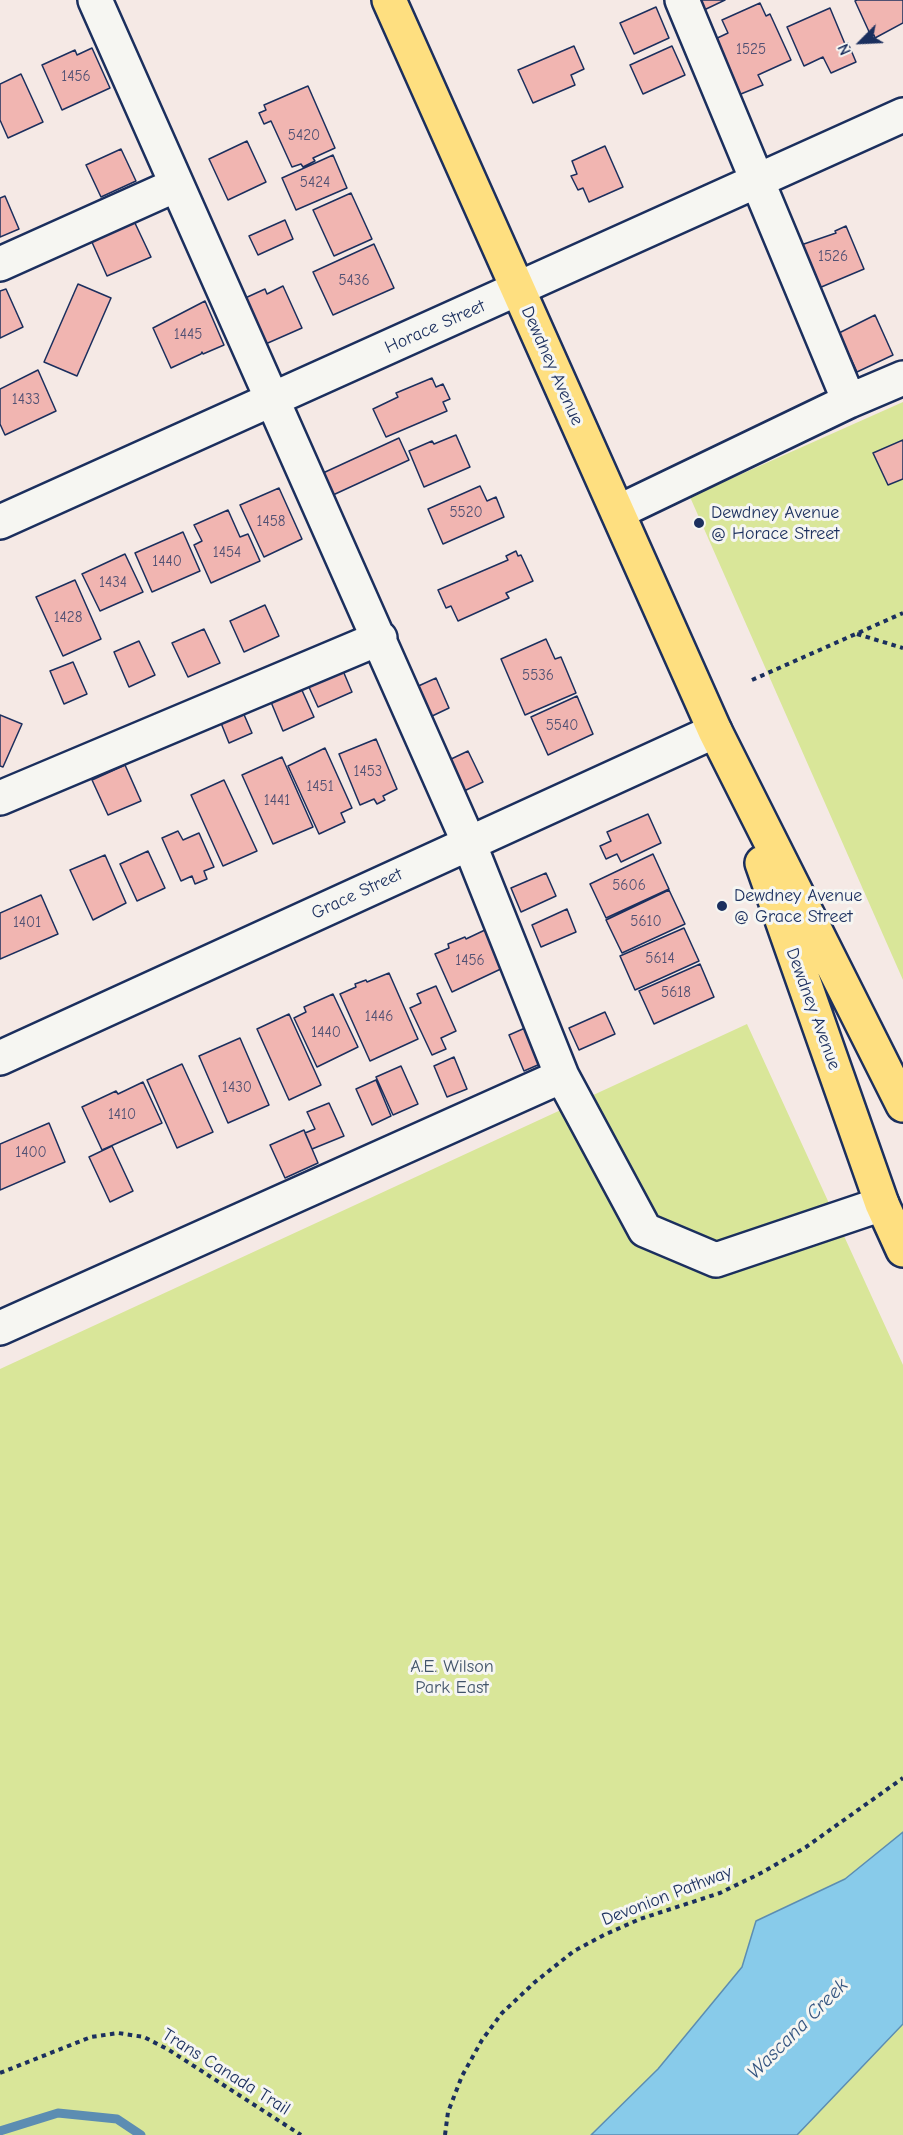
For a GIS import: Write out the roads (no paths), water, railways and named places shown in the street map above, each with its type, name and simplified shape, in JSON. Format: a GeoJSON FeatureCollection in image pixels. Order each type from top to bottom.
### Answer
{"type":"FeatureCollection","features":[{"type":"Feature","properties":{"kind":"main road","name":"Dewdney Avenue"},"geometry":{"type":"LineString","coordinates":[[389,0],[715,731],[903,1105]]}},
{"type":"Feature","properties":{"kind":"main road","name":"Dewdney Avenue"},"geometry":{"type":"LineString","coordinates":[[715,731],[882,1204],[903,1251]]}},
{"type":"Feature","properties":{"kind":"street"},"geometry":{"type":"LineString","coordinates":[[94,0],[380,638],[469,843],[562,1076],[645,1230],[716,1260],[882,1204]]}},
{"type":"Feature","properties":{"kind":"street"},"geometry":{"type":"LineString","coordinates":[[682,0],[849,401]]}},
{"type":"Feature","properties":{"kind":"street","name":"Horace Street"},"geometry":{"type":"LineString","coordinates":[[0,522],[759,182],[903,115]]}},
{"type":"Feature","properties":{"kind":"street"},"geometry":{"type":"LineString","coordinates":[[0,264],[176,185]]}},
{"type":"Feature","properties":{"kind":"street"},"geometry":{"type":"LineString","coordinates":[[618,512],[849,401],[903,378]]}},
{"type":"Feature","properties":{"kind":"street"},"geometry":{"type":"LineString","coordinates":[[0,798],[380,638]]}},
{"type":"Feature","properties":{"kind":"street","name":"Grace Street"},"geometry":{"type":"LineString","coordinates":[[0,1058],[715,731]]}},
{"type":"Feature","properties":{"kind":"street"},"geometry":{"type":"LineString","coordinates":[[0,1328],[562,1076]]}},
{"type":"Feature","properties":{"kind":"water","name":"Wascana Creek"},"geometry":{"type":"Polygon","coordinates":[[[903,1832],[903,2024],[797,2135],[591,2135],[658,2069],[742,1967],[756,1921],[845,1879],[903,1832]]]}},
{"type":"Feature","properties":{"kind":"waterway"},"geometry":{"type":"LineString","coordinates":[[0,2131],[58,2113],[117,2119],[141,2135]]}},
{"type":"Feature","properties":{"kind":"place","name":"Dewdney Avenue @ Horace Street"},"geometry":{"type":"Point","coordinates":[699,523]}},
{"type":"Feature","properties":{"kind":"place","name":"Dewdney Avenue @ Grace Street"},"geometry":{"type":"Point","coordinates":[722,906]}},
{"type":"Feature","properties":{"kind":"park label","name":"A.E. Wilson Park East"},"geometry":{"type":"Point","coordinates":[452,1677]}}]}
